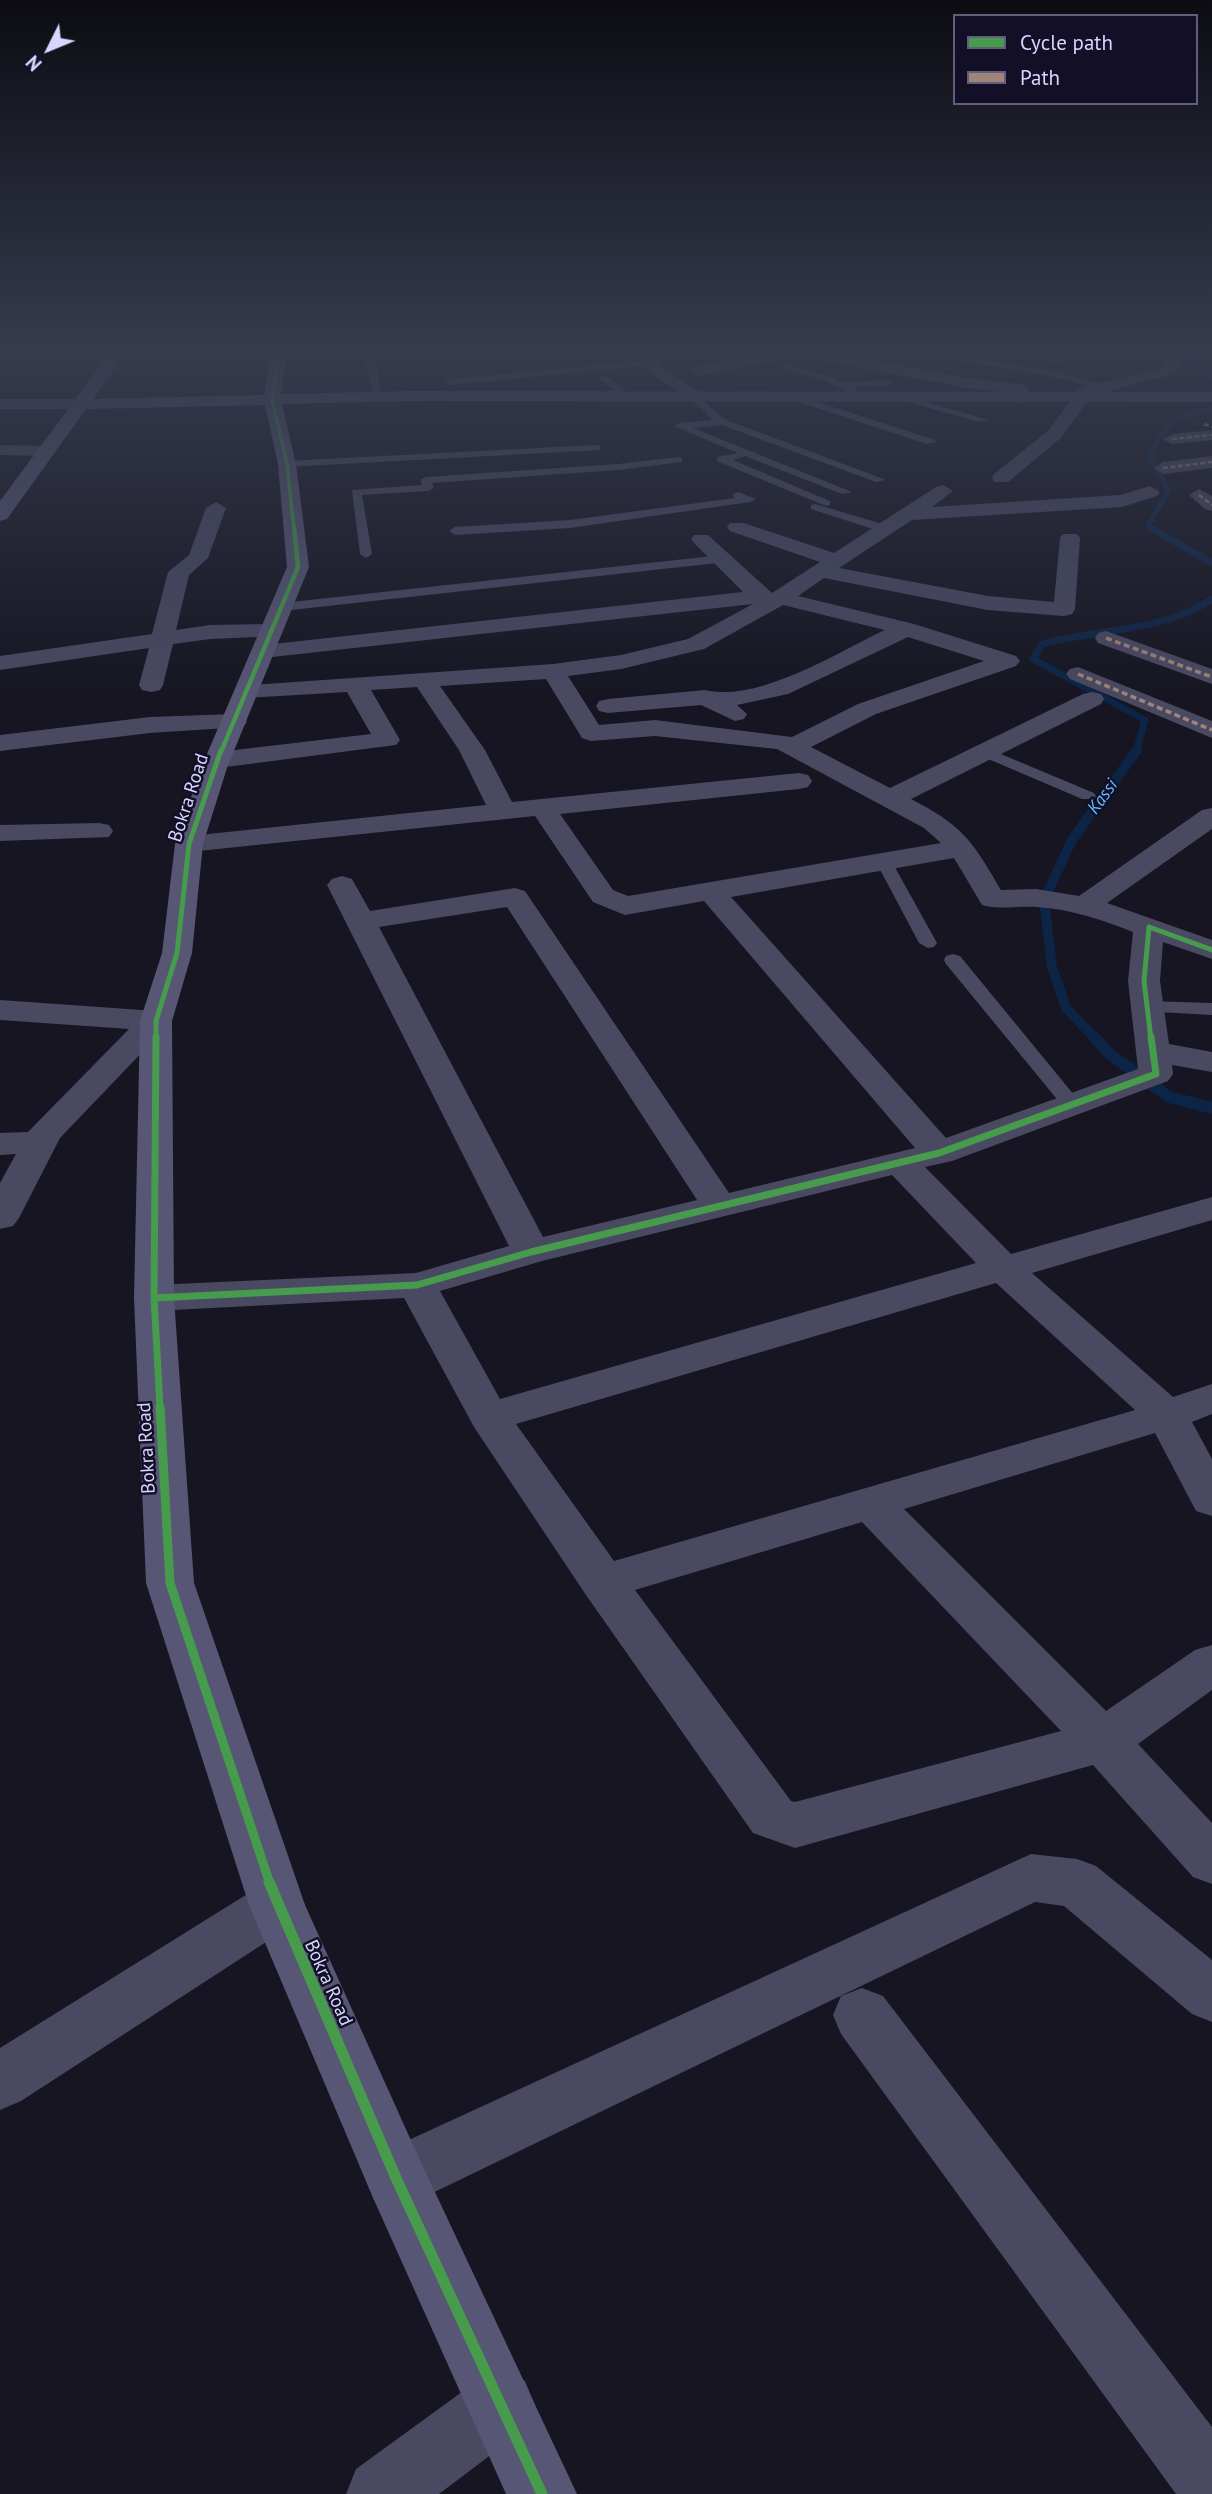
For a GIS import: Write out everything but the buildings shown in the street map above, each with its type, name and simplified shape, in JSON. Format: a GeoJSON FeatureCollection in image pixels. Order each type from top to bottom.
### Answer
{"type":"FeatureCollection","features":[{"type":"Feature","properties":{"kind":"street"},"geometry":{"type":"LineString","coordinates":[[0,488],[18,470]]}},
{"type":"Feature","properties":{"kind":"street"},"geometry":{"type":"LineString","coordinates":[[0,515],[26,470]]}},
{"type":"Feature","properties":{"kind":"street","name":"Bokra Road"},"geometry":{"type":"LineString","coordinates":[[288,470],[298,567],[233,724],[189,844],[177,953],[156,1021],[154,1298],[170,1583],[277,1905],[396,2178],[542,2494]]}},
{"type":"Feature","properties":{"kind":"street"},"geometry":{"type":"LineString","coordinates":[[1001,478],[1010,470]]}},
{"type":"Feature","properties":{"kind":"street"},"geometry":{"type":"LineString","coordinates":[[233,724],[355,684],[553,671],[621,662],[696,644],[828,566],[943,491]]}},
{"type":"Feature","properties":{"kind":"street"},"geometry":{"type":"LineString","coordinates":[[907,514],[1122,501],[1150,492]]}},
{"type":"Feature","properties":{"kind":"street"},"geometry":{"type":"LineString","coordinates":[[1212,493],[1199,495],[1212,505]]}},
{"type":"Feature","properties":{"kind":"street"},"geometry":{"type":"LineString","coordinates":[[151,685],[179,572],[198,558],[216,508]]}},
{"type":"Feature","properties":{"kind":"street"},"geometry":{"type":"LineString","coordinates":[[737,527],[828,566],[988,603],[1064,609],[1070,538]]}},
{"type":"Feature","properties":{"kind":"street"},"geometry":{"type":"LineString","coordinates":[[701,539],[771,599]]}},
{"type":"Feature","properties":{"kind":"street"},"geometry":{"type":"LineString","coordinates":[[0,663],[211,632],[771,599],[906,629],[1008,661],[867,709],[787,744],[655,728],[591,733],[553,671]]}},
{"type":"Feature","properties":{"kind":"street"},"geometry":{"type":"LineString","coordinates":[[714,702],[779,689],[906,629]]}},
{"type":"Feature","properties":{"kind":"street"},"geometry":{"type":"LineString","coordinates":[[1106,638],[1212,677]]}},
{"type":"Feature","properties":{"kind":"street"},"geometry":{"type":"LineString","coordinates":[[1078,674],[1212,730]]}},
{"type":"Feature","properties":{"kind":"street"},"geometry":{"type":"LineString","coordinates":[[424,679],[472,750],[503,811]]}},
{"type":"Feature","properties":{"kind":"street"},"geometry":{"type":"LineString","coordinates":[[0,743],[150,724],[233,724],[387,740],[355,684]]}},
{"type":"Feature","properties":{"kind":"street"},"geometry":{"type":"LineString","coordinates":[[574,709],[705,697],[787,744],[934,821],[963,848],[992,899],[1029,895],[1085,905],[1212,950]]}},
{"type":"Feature","properties":{"kind":"street"},"geometry":{"type":"LineString","coordinates":[[891,798],[1092,699]]}},
{"type":"Feature","properties":{"kind":"street"},"geometry":{"type":"LineString","coordinates":[[189,844],[799,781]]}},
{"type":"Feature","properties":{"kind":"street"},"geometry":{"type":"LineString","coordinates":[[542,807],[604,896],[625,906],[963,848]]}},
{"type":"Feature","properties":{"kind":"street"},"geometry":{"type":"LineString","coordinates":[[1085,905],[1212,816]]}},
{"type":"Feature","properties":{"kind":"street"},"geometry":{"type":"LineString","coordinates":[[0,834],[99,831]]}},
{"type":"Feature","properties":{"kind":"street"},"geometry":{"type":"LineString","coordinates":[[342,885],[531,1252]]}},
{"type":"Feature","properties":{"kind":"street"},"geometry":{"type":"LineString","coordinates":[[361,920],[515,897],[719,1206]]}},
{"type":"Feature","properties":{"kind":"street"},"geometry":{"type":"LineString","coordinates":[[719,901],[939,1153]]}},
{"type":"Feature","properties":{"kind":"street"},"geometry":{"type":"LineString","coordinates":[[154,1298],[417,1285],[531,1252],[939,1153],[1156,1074],[1144,981],[1149,927]]}},
{"type":"Feature","properties":{"kind":"street"},"geometry":{"type":"LineString","coordinates":[[0,1010],[156,1021]]}},
{"type":"Feature","properties":{"kind":"street"},"geometry":{"type":"LineString","coordinates":[[0,1218],[45,1133],[156,1021]]}},
{"type":"Feature","properties":{"kind":"street"},"geometry":{"type":"LineString","coordinates":[[1154,1052],[1212,1062]]}},
{"type":"Feature","properties":{"kind":"street"},"geometry":{"type":"LineString","coordinates":[[0,1144],[40,1142]]}},
{"type":"Feature","properties":{"kind":"street"},"geometry":{"type":"LineString","coordinates":[[900,1163],[1003,1268],[1167,1415],[1212,1500]]}},
{"type":"Feature","properties":{"kind":"street"},"geometry":{"type":"LineString","coordinates":[[489,1417],[1212,1208]]}},
{"type":"Feature","properties":{"kind":"street"},"geometry":{"type":"LineString","coordinates":[[417,1285],[489,1417],[603,1583],[772,1817],[795,1825],[1104,1741],[1212,1664]]}},
{"type":"Feature","properties":{"kind":"street"},"geometry":{"type":"LineString","coordinates":[[603,1583],[1167,1415],[1212,1398]]}},
{"type":"Feature","properties":{"kind":"street"},"geometry":{"type":"LineString","coordinates":[[871,1503],[1104,1741],[1212,1860]]}},
{"type":"Feature","properties":{"kind":"street"},"geometry":{"type":"LineString","coordinates":[[396,2178],[1031,1878],[1077,1883],[1212,1995]]}},
{"type":"Feature","properties":{"kind":"street"},"geometry":{"type":"LineString","coordinates":[[0,2081],[277,1905]]}},
{"type":"Feature","properties":{"kind":"street"},"geometry":{"type":"LineString","coordinates":[[862,2015],[1212,2484]]}},
{"type":"Feature","properties":{"kind":"street"},"geometry":{"type":"LineString","coordinates":[[381,2494],[501,2405]]}},
{"type":"Feature","properties":{"kind":"lane"},"geometry":{"type":"LineString","coordinates":[[319,470],[428,488],[426,480],[568,470]]}},
{"type":"Feature","properties":{"kind":"lane"},"geometry":{"type":"LineString","coordinates":[[353,477],[408,470]]}},
{"type":"Feature","properties":{"kind":"lane"},"geometry":{"type":"LineString","coordinates":[[748,470],[820,505],[885,529]]}},
{"type":"Feature","properties":{"kind":"lane"},"geometry":{"type":"LineString","coordinates":[[791,470],[846,492]]}},
{"type":"Feature","properties":{"kind":"lane"},"geometry":{"type":"LineString","coordinates":[[854,470],[880,480]]}},
{"type":"Feature","properties":{"kind":"lane"},"geometry":{"type":"LineString","coordinates":[[353,477],[366,554]]}},
{"type":"Feature","properties":{"kind":"lane"},"geometry":{"type":"LineString","coordinates":[[455,531],[570,524],[712,506],[750,499],[738,495],[785,486]]}},
{"type":"Feature","properties":{"kind":"lane"},"geometry":{"type":"LineString","coordinates":[[272,630],[722,559]]}},
{"type":"Feature","properties":{"kind":"lane"},"geometry":{"type":"LineString","coordinates":[[984,752],[1088,796]]}},
{"type":"Feature","properties":{"kind":"lane"},"geometry":{"type":"LineString","coordinates":[[884,862],[928,943]]}},
{"type":"Feature","properties":{"kind":"lane"},"geometry":{"type":"LineString","coordinates":[[953,960],[1072,1105]]}},
{"type":"Feature","properties":{"kind":"lane"},"geometry":{"type":"LineString","coordinates":[[1148,1007],[1212,1009]]}},
{"type":"Feature","properties":{"kind":"waterway","name":"Kassi"},"geometry":{"type":"LineString","coordinates":[[1150,528],[1148,526],[1169,490],[1157,470]]}},
{"type":"Feature","properties":{"kind":"waterway","name":"Kassi"},"geometry":{"type":"LineString","coordinates":[[1150,528],[1212,563]]}},
{"type":"Feature","properties":{"kind":"waterway","name":"Kassi"},"geometry":{"type":"LineString","coordinates":[[1136,751],[1145,720],[1033,659],[1042,644],[1151,624],[1192,610],[1212,599]]}},
{"type":"Feature","properties":{"kind":"waterway","name":"Kassi"},"geometry":{"type":"LineString","coordinates":[[1096,1039],[1066,1008],[1052,967],[1044,900],[1072,840],[1136,751]]}},
{"type":"Feature","properties":{"kind":"waterway","name":"Kassi"},"geometry":{"type":"LineString","coordinates":[[1094,1037],[1110,1054],[1169,1097],[1212,1108]]}},
{"type":"Feature","properties":{"kind":"marked path"},"geometry":{"type":"LineString","coordinates":[[1199,495],[1212,505]]}},
{"type":"Feature","properties":{"kind":"marked path"},"geometry":{"type":"LineString","coordinates":[[1106,638],[1212,677]]}},
{"type":"Feature","properties":{"kind":"marked path"},"geometry":{"type":"LineString","coordinates":[[1078,674],[1212,730]]}},
{"type":"Feature","properties":{"kind":"cycle path"},"geometry":{"type":"LineString","coordinates":[[288,470],[298,567],[214,768],[189,844],[177,953],[156,1021],[154,1298],[170,1583],[277,1905],[396,2178],[542,2494]]}},
{"type":"Feature","properties":{"kind":"cycle path"},"geometry":{"type":"LineString","coordinates":[[154,1298],[417,1285],[531,1252],[939,1153],[1156,1074],[1144,981],[1149,927],[1212,950]]}}]}
